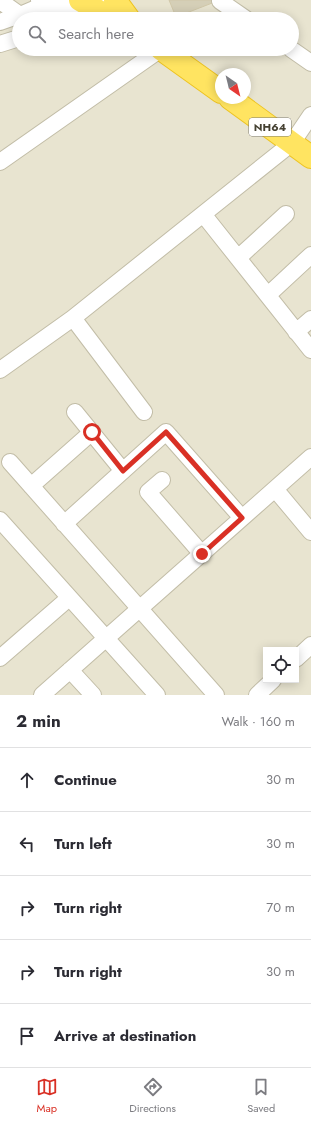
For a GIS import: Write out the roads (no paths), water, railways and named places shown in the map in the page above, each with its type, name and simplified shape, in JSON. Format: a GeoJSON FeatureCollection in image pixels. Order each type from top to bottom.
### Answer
{"type":"FeatureCollection","features":[{"type":"Feature","properties":{"kind":"highway"},"geometry":{"type":"LineString","coordinates":[[115,0],[124,12]]}},
{"type":"Feature","properties":{"kind":"highway"},"geometry":{"type":"LineString","coordinates":[[171,56],[215,88]]}},
{"type":"Feature","properties":{"kind":"highway","name":"NH64"},"geometry":{"type":"LineString","coordinates":[[238,104],[311,157]]}},
{"type":"Feature","properties":{"kind":"street"},"geometry":{"type":"LineString","coordinates":[[25,12],[42,2],[49,6],[60,7],[94,6]]}},
{"type":"Feature","properties":{"kind":"street"},"geometry":{"type":"LineString","coordinates":[[220,2],[235,12]]}},
{"type":"Feature","properties":{"kind":"street"},"geometry":{"type":"LineString","coordinates":[[0,3],[3,3],[16,12]]}},
{"type":"Feature","properties":{"kind":"street"},"geometry":{"type":"LineString","coordinates":[[82,12],[94,6]]}},
{"type":"Feature","properties":{"kind":"street"},"geometry":{"type":"LineString","coordinates":[[0,22],[12,18]]}},
{"type":"Feature","properties":{"kind":"street"},"geometry":{"type":"LineString","coordinates":[[0,44],[12,40]]}},
{"type":"Feature","properties":{"kind":"street"},"geometry":{"type":"LineString","coordinates":[[299,55],[311,63]]}},
{"type":"Feature","properties":{"kind":"street"},"geometry":{"type":"LineString","coordinates":[[0,162],[151,56]]}},
{"type":"Feature","properties":{"kind":"street"},"geometry":{"type":"LineString","coordinates":[[0,370],[73,318],[292,143],[311,115]]}},
{"type":"Feature","properties":{"kind":"street"},"geometry":{"type":"LineString","coordinates":[[203,214],[311,350]]}},
{"type":"Feature","properties":{"kind":"street"},"geometry":{"type":"LineString","coordinates":[[238,258],[286,214]]}},
{"type":"Feature","properties":{"kind":"street"},"geometry":{"type":"LineString","coordinates":[[268,295],[311,254]]}},
{"type":"Feature","properties":{"kind":"street"},"geometry":{"type":"LineString","coordinates":[[73,318],[144,412]]}},
{"type":"Feature","properties":{"kind":"street"},"geometry":{"type":"LineString","coordinates":[[296,332],[311,319]]}},
{"type":"Feature","properties":{"kind":"street"},"geometry":{"type":"LineString","coordinates":[[75,412],[123,471]]}},
{"type":"Feature","properties":{"kind":"street"},"geometry":{"type":"LineString","coordinates":[[31,486],[92,432]]}},
{"type":"Feature","properties":{"kind":"street"},"geometry":{"type":"LineString","coordinates":[[64,524],[166,432],[242,518]]}},
{"type":"Feature","properties":{"kind":"street"},"geometry":{"type":"LineString","coordinates":[[42,695],[311,457]]}},
{"type":"Feature","properties":{"kind":"street"},"geometry":{"type":"LineString","coordinates":[[10,462],[216,695]]}},
{"type":"Feature","properties":{"kind":"street"},"geometry":{"type":"LineString","coordinates":[[162,480],[148,492],[202,554]]}},
{"type":"Feature","properties":{"kind":"street"},"geometry":{"type":"LineString","coordinates":[[274,489],[311,532]]}},
{"type":"Feature","properties":{"kind":"street"},"geometry":{"type":"LineString","coordinates":[[0,520],[157,695]]}},
{"type":"Feature","properties":{"kind":"street"},"geometry":{"type":"LineString","coordinates":[[0,658],[69,598]]}},
{"type":"Feature","properties":{"kind":"street"},"geometry":{"type":"LineString","coordinates":[[299,656],[311,645]]}},
{"type":"Feature","properties":{"kind":"street"},"geometry":{"type":"LineString","coordinates":[[70,670],[93,695]]}},
{"type":"Feature","properties":{"kind":"street"},"geometry":{"type":"LineString","coordinates":[[257,695],[270,683]]}}]}
